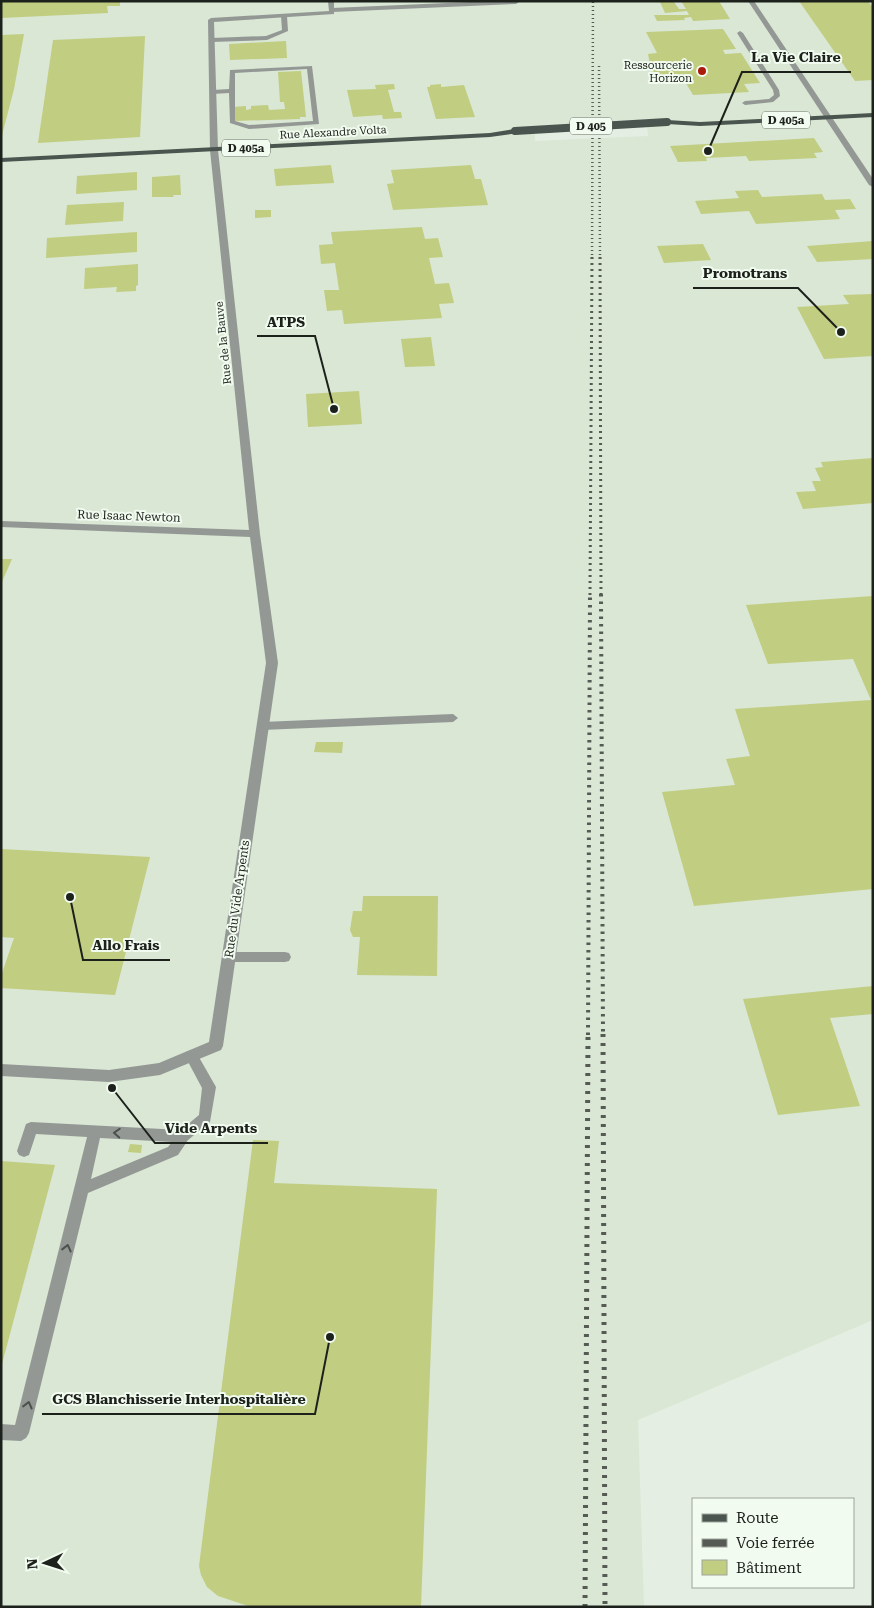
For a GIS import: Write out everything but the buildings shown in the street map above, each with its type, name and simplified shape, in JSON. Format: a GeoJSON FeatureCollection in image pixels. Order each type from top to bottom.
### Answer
{"type":"FeatureCollection","features":[{"type":"Feature","properties":{"kind":"main road","name":"D 405a"},"geometry":{"type":"LineString","coordinates":[[828,118],[873,115]]}},
{"type":"Feature","properties":{"kind":"main road","name":"Rue Alexandre Volta"},"geometry":{"type":"LineString","coordinates":[[1,160],[828,118]]}},
{"type":"Feature","properties":{"kind":"street"},"geometry":{"type":"LineString","coordinates":[[284,16],[332,13],[331,1]]}},
{"type":"Feature","properties":{"kind":"street"},"geometry":{"type":"LineString","coordinates":[[751,1],[873,185]]}},
{"type":"Feature","properties":{"kind":"street","name":"Rue de la Bauve"},"geometry":{"type":"LineString","coordinates":[[255,534],[214,150],[211,20],[284,16]]}},
{"type":"Feature","properties":{"kind":"street","name":"Rue Isaac Newton"},"geometry":{"type":"LineString","coordinates":[[1,524],[255,534]]}},
{"type":"Feature","properties":{"kind":"street","name":"Rue du Vide Arpents"},"geometry":{"type":"LineString","coordinates":[[1,1070],[109,1076],[160,1069],[216,1046],[272,663],[255,534]]}},
{"type":"Feature","properties":{"kind":"lane"},"geometry":{"type":"LineString","coordinates":[[332,10],[516,2]]}},
{"type":"Feature","properties":{"kind":"lane"},"geometry":{"type":"LineString","coordinates":[[212,40],[268,38],[285,31],[284,16]]}},
{"type":"Feature","properties":{"kind":"lane"},"geometry":{"type":"LineString","coordinates":[[740,33],[776,90],[777,96],[772,100],[745,103]]}},
{"type":"Feature","properties":{"kind":"lane"},"geometry":{"type":"LineString","coordinates":[[310,67],[317,123],[249,127],[232,122],[232,91],[232,71],[310,67]]}},
{"type":"Feature","properties":{"kind":"lane"},"geometry":{"type":"LineString","coordinates":[[213,92],[232,91]]}},
{"type":"Feature","properties":{"kind":"lane"},"geometry":{"type":"LineString","coordinates":[[262,726],[453,718]]}},
{"type":"Feature","properties":{"kind":"lane"},"geometry":{"type":"LineString","coordinates":[[228,957],[285,957]]}},
{"type":"Feature","properties":{"kind":"lane"},"geometry":{"type":"LineString","coordinates":[[82,1189],[173,1150],[183,1136],[205,1118],[209,1087],[191,1056]]}},
{"type":"Feature","properties":{"kind":"lane"},"geometry":{"type":"LineString","coordinates":[[24,1151],[32,1128],[183,1136]]}},
{"type":"Feature","properties":{"kind":"lane"},"geometry":{"type":"LineString","coordinates":[[1,1432],[21,1434],[95,1132]]}},
{"type":"Feature","properties":{"kind":"shaded area"},"geometry":{"type":"Polygon","coordinates":[[[1,1],[873,1],[873,1320],[638,1420],[644,1607],[1,1607],[1,1]],[[647,124],[535,127],[535,141],[648,136],[647,124]]]}},
{"type":"Feature","properties":{"kind":"railway"},"geometry":{"type":"LineString","coordinates":[[592,259],[593,1]]}},
{"type":"Feature","properties":{"kind":"railway"},"geometry":{"type":"LineString","coordinates":[[599,66],[600,259]]}},
{"type":"Feature","properties":{"kind":"railway"},"geometry":{"type":"LineString","coordinates":[[590,595],[592,257]]}},
{"type":"Feature","properties":{"kind":"railway"},"geometry":{"type":"LineString","coordinates":[[600,257],[601,595]]}},
{"type":"Feature","properties":{"kind":"railway"},"geometry":{"type":"LineString","coordinates":[[588,1035],[590,594]]}},
{"type":"Feature","properties":{"kind":"railway"},"geometry":{"type":"LineString","coordinates":[[601,594],[603,1035]]}},
{"type":"Feature","properties":{"kind":"railway"},"geometry":{"type":"LineString","coordinates":[[585,1607],[588,1034]]}},
{"type":"Feature","properties":{"kind":"railway"},"geometry":{"type":"LineString","coordinates":[[603,1034],[605,1607]]}},
{"type":"Feature","properties":{"kind":"place","name":"Ressourcerie Horizon"},"geometry":{"type":"Point","coordinates":[702,71]}},
{"type":"Feature","properties":{"kind":"place","name":"La Vie Claire"},"geometry":{"type":"Point","coordinates":[708,151]}},
{"type":"Feature","properties":{"kind":"place","name":"Promotrans"},"geometry":{"type":"Point","coordinates":[841,332]}},
{"type":"Feature","properties":{"kind":"place","name":"ATPS"},"geometry":{"type":"Point","coordinates":[334,409]}},
{"type":"Feature","properties":{"kind":"place","name":"Allo Frais"},"geometry":{"type":"Point","coordinates":[70,897]}},
{"type":"Feature","properties":{"kind":"place","name":"Vide Arpents"},"geometry":{"type":"Point","coordinates":[112,1088]}},
{"type":"Feature","properties":{"kind":"place","name":"GCS Blanchisserie Interhospitalière"},"geometry":{"type":"Point","coordinates":[330,1337]}}]}
